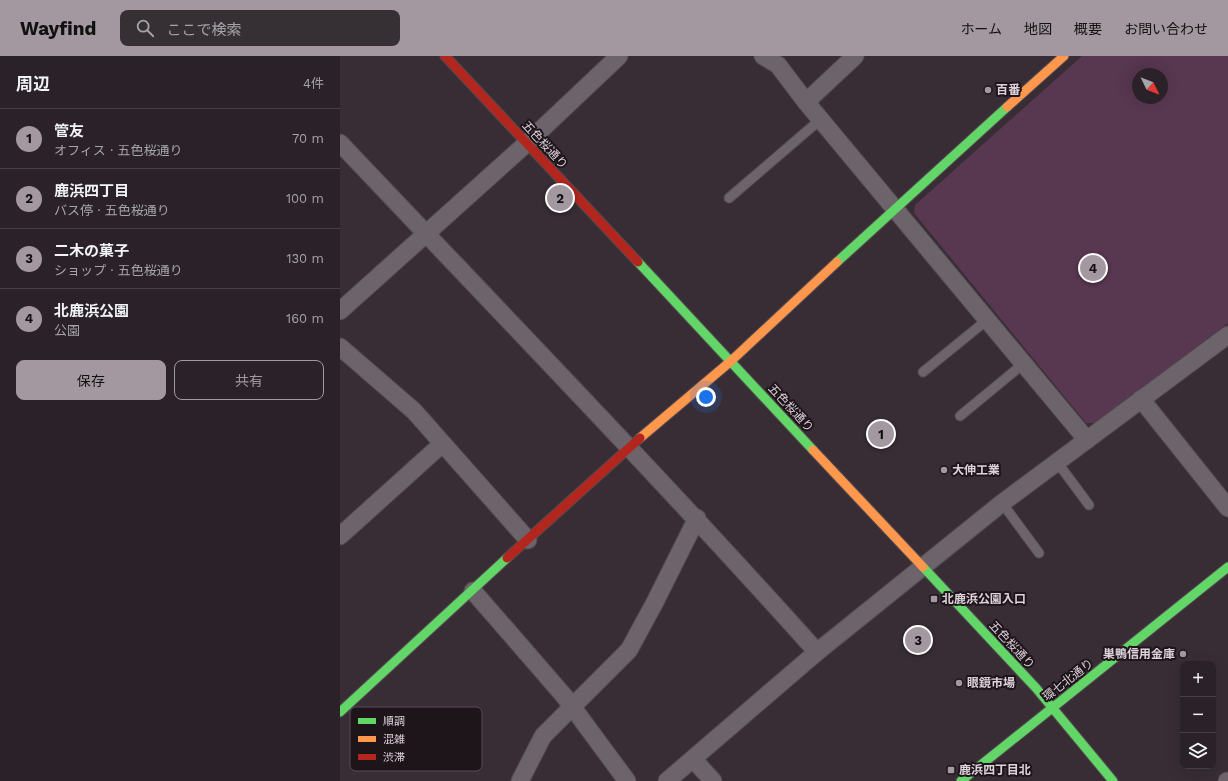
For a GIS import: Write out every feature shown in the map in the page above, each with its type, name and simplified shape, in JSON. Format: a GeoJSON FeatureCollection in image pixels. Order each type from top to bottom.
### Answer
{"type":"FeatureCollection","features":[{"type":"Feature","properties":{"kind":"street","name":"五色桜通り"},"geometry":{"type":"LineString","coordinates":[[445,56],[1053,707],[1113,781]]}},
{"type":"Feature","properties":{"kind":"street"},"geometry":{"type":"LineString","coordinates":[[340,310],[527,143],[619,56]]}},
{"type":"Feature","properties":{"kind":"street"},"geometry":{"type":"LineString","coordinates":[[763,56],[778,65],[806,102],[894,209],[1087,440]]}},
{"type":"Feature","properties":{"kind":"street"},"geometry":{"type":"LineString","coordinates":[[806,102],[855,56]]}},
{"type":"Feature","properties":{"kind":"street"},"geometry":{"type":"LineString","coordinates":[[340,712],[628,447],[731,361],[894,209],[1064,56]]}},
{"type":"Feature","properties":{"kind":"street"},"geometry":{"type":"LineString","coordinates":[[340,143],[697,518],[817,652]]}},
{"type":"Feature","properties":{"kind":"street"},"geometry":{"type":"LineString","coordinates":[[667,781],[817,652],[1002,504],[1228,335]]}},
{"type":"Feature","properties":{"kind":"street"},"geometry":{"type":"LineString","coordinates":[[340,347],[414,411],[528,540]]}},
{"type":"Feature","properties":{"kind":"street"},"geometry":{"type":"LineString","coordinates":[[1141,399],[1228,508]]}},
{"type":"Feature","properties":{"kind":"street"},"geometry":{"type":"LineString","coordinates":[[340,536],[442,444]]}},
{"type":"Feature","properties":{"kind":"street"},"geometry":{"type":"LineString","coordinates":[[520,781],[543,736],[571,706],[629,650],[697,518]]}},
{"type":"Feature","properties":{"kind":"street","name":"環七北通り"},"geometry":{"type":"LineString","coordinates":[[961,781],[1228,568]]}},
{"type":"Feature","properties":{"kind":"street"},"geometry":{"type":"LineString","coordinates":[[473,591],[566,697],[626,781]]}},
{"type":"Feature","properties":{"kind":"street"},"geometry":{"type":"LineString","coordinates":[[694,759],[713,781]]}},
{"type":"Feature","properties":{"kind":"lane"},"geometry":{"type":"LineString","coordinates":[[728,198],[821,119]]}},
{"type":"Feature","properties":{"kind":"lane"},"geometry":{"type":"LineString","coordinates":[[923,372],[987,320]]}},
{"type":"Feature","properties":{"kind":"lane"},"geometry":{"type":"LineString","coordinates":[[960,416],[1023,364]]}},
{"type":"Feature","properties":{"kind":"lane"},"geometry":{"type":"LineString","coordinates":[[1057,462],[1089,505]]}},
{"type":"Feature","properties":{"kind":"lane"},"geometry":{"type":"LineString","coordinates":[[1002,504],[1039,553]]}},
{"type":"Feature","properties":{"kind":"shaded area"},"geometry":{"type":"Polygon","coordinates":[[[1082,56],[1228,56],[1228,323],[1096,423],[1086,423],[914,213],[915,205],[1082,56]]]}},
{"type":"Feature","properties":{"kind":"traffic: fast"},"geometry":{"type":"LineString","coordinates":[[837,262],[1007,107]]}},
{"type":"Feature","properties":{"kind":"traffic: fast"},"geometry":{"type":"LineString","coordinates":[[638,262],[813,450]]}},
{"type":"Feature","properties":{"kind":"traffic: fast"},"geometry":{"type":"LineString","coordinates":[[340,712],[507,558]]}},
{"type":"Feature","properties":{"kind":"traffic: fast"},"geometry":{"type":"LineString","coordinates":[[923,567],[1036,688],[1113,781]]}},
{"type":"Feature","properties":{"kind":"traffic: fast"},"geometry":{"type":"LineString","coordinates":[[961,781],[1228,567]]}},
{"type":"Feature","properties":{"kind":"traffic: slow"},"geometry":{"type":"LineString","coordinates":[[1007,107],[1064,56]]}},
{"type":"Feature","properties":{"kind":"traffic: slow"},"geometry":{"type":"LineString","coordinates":[[640,438],[731,361],[837,262]]}},
{"type":"Feature","properties":{"kind":"traffic: slow"},"geometry":{"type":"LineString","coordinates":[[813,450],[923,567]]}},
{"type":"Feature","properties":{"kind":"traffic: jam"},"geometry":{"type":"LineString","coordinates":[[445,56],[638,262]]}},
{"type":"Feature","properties":{"kind":"traffic: jam"},"geometry":{"type":"LineString","coordinates":[[507,558],[640,438]]}},
{"type":"Feature","properties":{"kind":"place","name":"百番"},"geometry":{"type":"Point","coordinates":[988,90]}},
{"type":"Feature","properties":{"kind":"place","name":"鹿浜四丁目"},"geometry":{"type":"Point","coordinates":[560,198]}},
{"type":"Feature","properties":{"kind":"place","name":"北鹿浜公園"},"geometry":{"type":"Point","coordinates":[1093,268]}},
{"type":"Feature","properties":{"kind":"place","name":"管友"},"geometry":{"type":"Point","coordinates":[881,434]}},
{"type":"Feature","properties":{"kind":"place","name":"大伸工業"},"geometry":{"type":"Point","coordinates":[944,470]}},
{"type":"Feature","properties":{"kind":"place","name":"北鹿浜公園入口"},"geometry":{"type":"Point","coordinates":[934,599]}},
{"type":"Feature","properties":{"kind":"place","name":"二木の菓子"},"geometry":{"type":"Point","coordinates":[918,640]}},
{"type":"Feature","properties":{"kind":"place","name":"巣鴨信用金庫"},"geometry":{"type":"Point","coordinates":[1183,654]}},
{"type":"Feature","properties":{"kind":"place","name":"眼鏡市場"},"geometry":{"type":"Point","coordinates":[959,683]}},
{"type":"Feature","properties":{"kind":"place","name":"鹿浜四丁目北"},"geometry":{"type":"Point","coordinates":[951,770]}}]}
